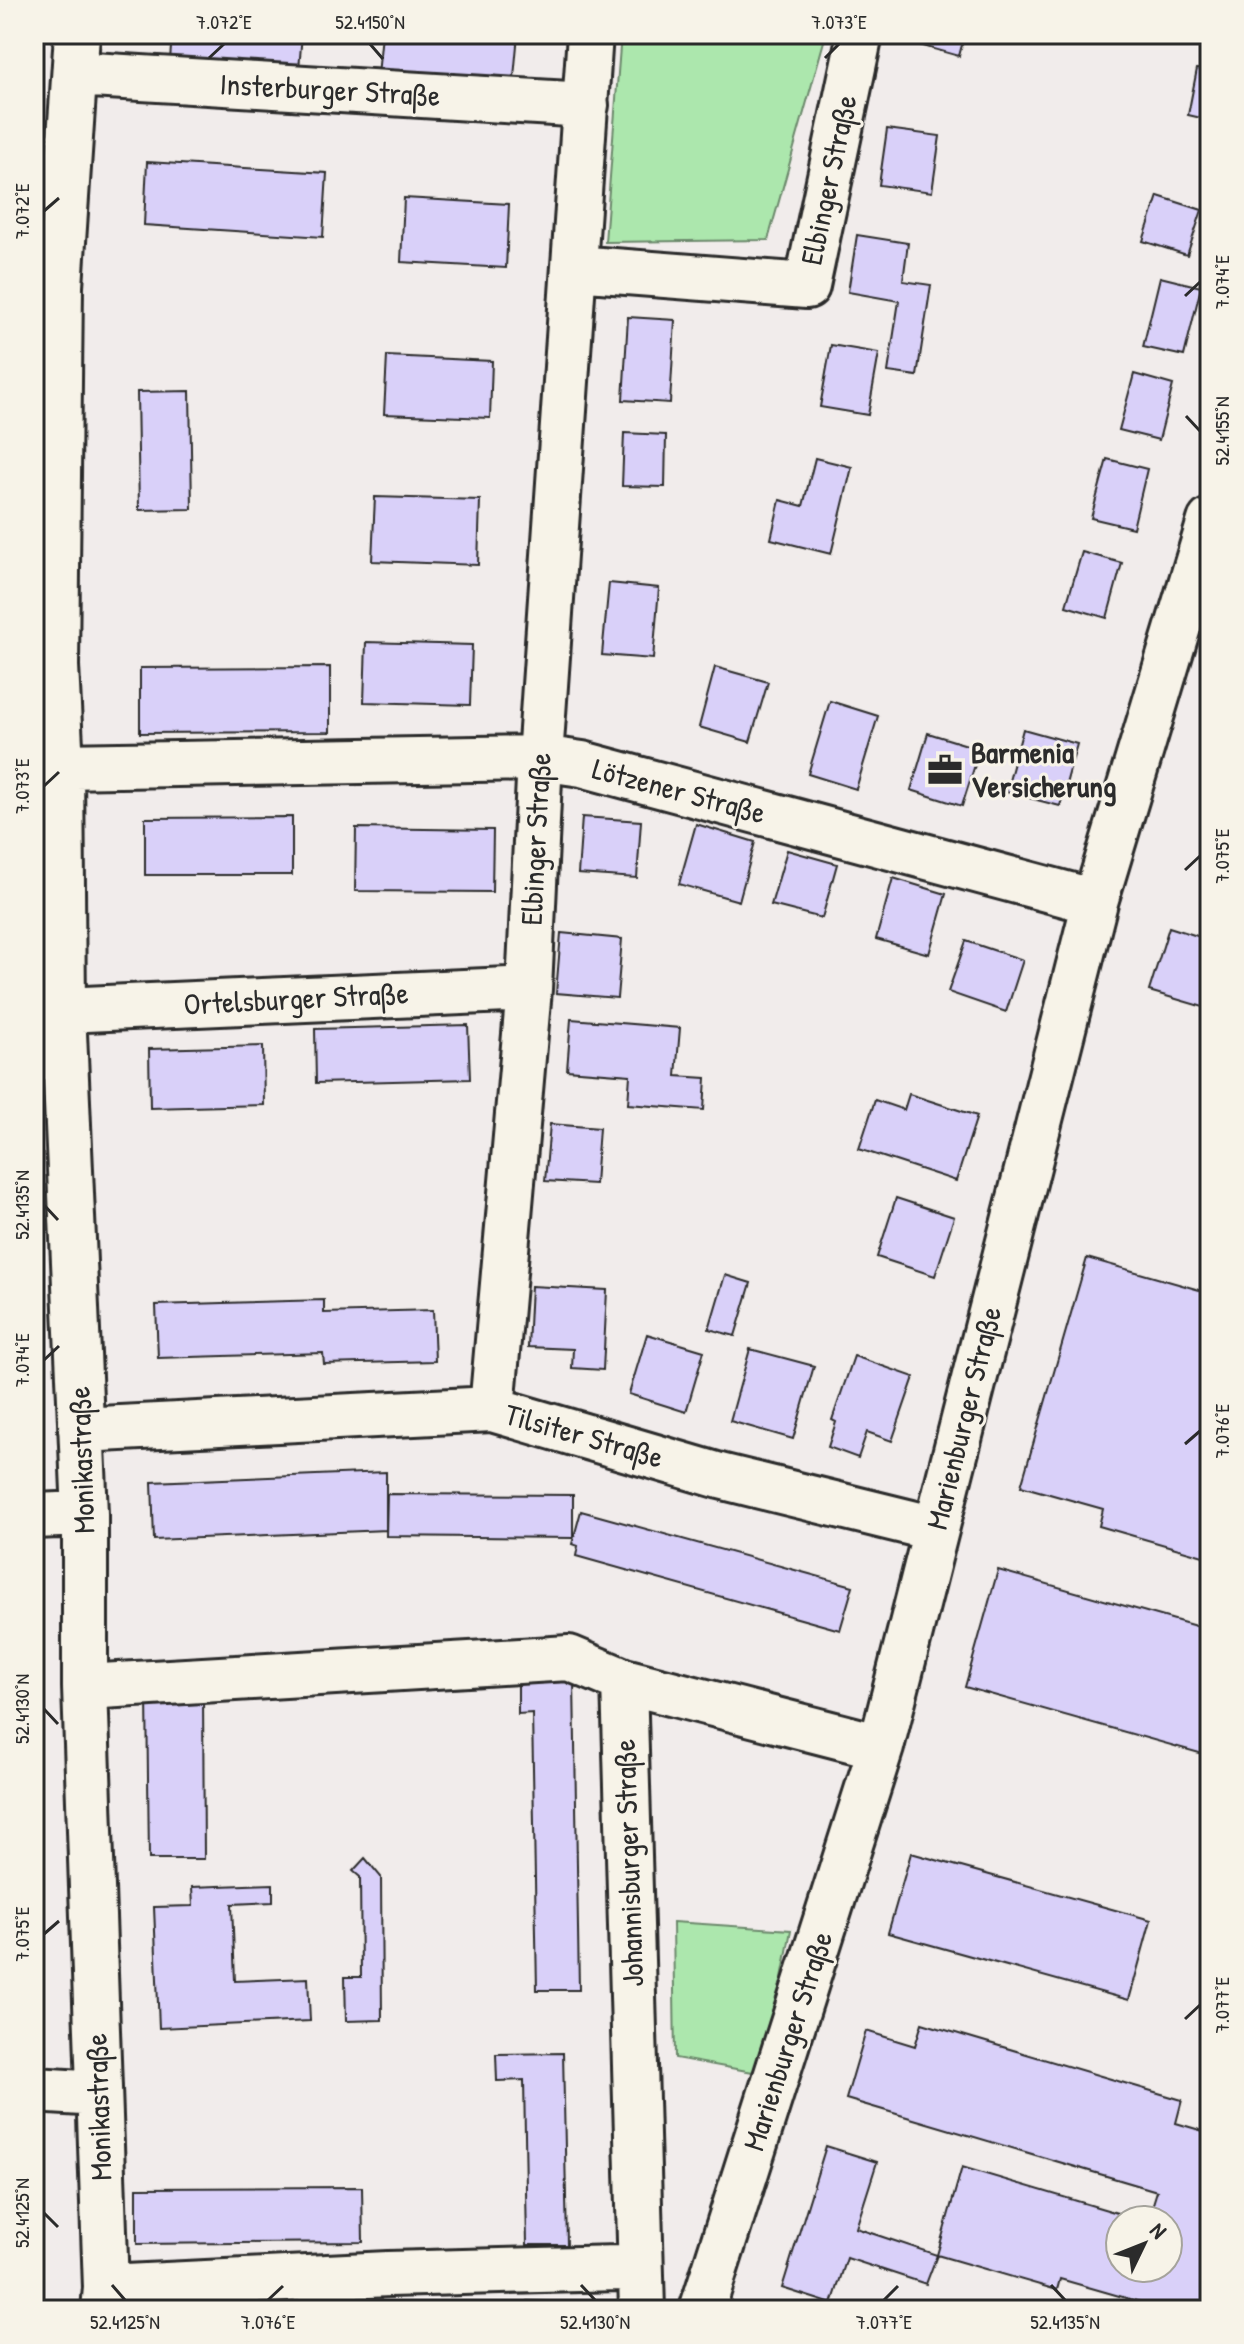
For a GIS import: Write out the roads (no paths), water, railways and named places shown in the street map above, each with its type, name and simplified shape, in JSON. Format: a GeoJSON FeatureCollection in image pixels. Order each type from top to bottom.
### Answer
{"type":"FeatureCollection","features":[{"type":"Feature","properties":{"kind":"street","name":"Elbinger Straße"},"geometry":{"type":"LineString","coordinates":[[492,1409],[529,989],[540,758],[590,34]]}},
{"type":"Feature","properties":{"kind":"street","name":"Elbinger Straße"},"geometry":{"type":"LineString","coordinates":[[575,268],[807,286],[860,34]]}},
{"type":"Feature","properties":{"kind":"street","name":"Insterburger Straße"},"geometry":{"type":"LineString","coordinates":[[74,44],[586,105]]}},
{"type":"Feature","properties":{"kind":"street","name":"Monikastraße"},"geometry":{"type":"LineString","coordinates":[[74,44],[60,286],[45,666],[61,766],[63,1010],[85,1514],[85,1687],[105,2299]]}},
{"type":"Feature","properties":{"kind":"street","name":"Marienburger Straße"},"geometry":{"type":"LineString","coordinates":[[702,2310],[881,1747],[1095,902],[1210,521]]}},
{"type":"Feature","properties":{"kind":"street","name":"Lötzener Straße"},"geometry":{"type":"LineString","coordinates":[[61,766],[540,758],[582,764],[1095,902]]}},
{"type":"Feature","properties":{"kind":"street","name":"Ortelsburger Straße"},"geometry":{"type":"LineString","coordinates":[[63,1010],[529,989]]}},
{"type":"Feature","properties":{"kind":"street","name":"Tilsiter Straße"},"geometry":{"type":"LineString","coordinates":[[81,1430],[492,1409],[720,1476],[936,1529]]}},
{"type":"Feature","properties":{"kind":"street"},"geometry":{"type":"LineString","coordinates":[[34,1516],[85,1514]]}},
{"type":"Feature","properties":{"kind":"street"},"geometry":{"type":"LineString","coordinates":[[85,1687],[569,1658],[624,1681],[881,1747]]}},
{"type":"Feature","properties":{"kind":"street","name":"Johannisburger Straße"},"geometry":{"type":"LineString","coordinates":[[624,1681],[641,2291]]}},
{"type":"Feature","properties":{"kind":"street"},"geometry":{"type":"LineString","coordinates":[[34,2090],[99,2094]]}},
{"type":"Feature","properties":{"kind":"street"},"geometry":{"type":"LineString","coordinates":[[105,2299],[388,2274],[619,2268],[641,2291]]}},
{"type":"Feature","properties":{"kind":"place","name":"Barmenia Versicherung"},"geometry":{"type":"Point","coordinates":[945,770]}}]}
